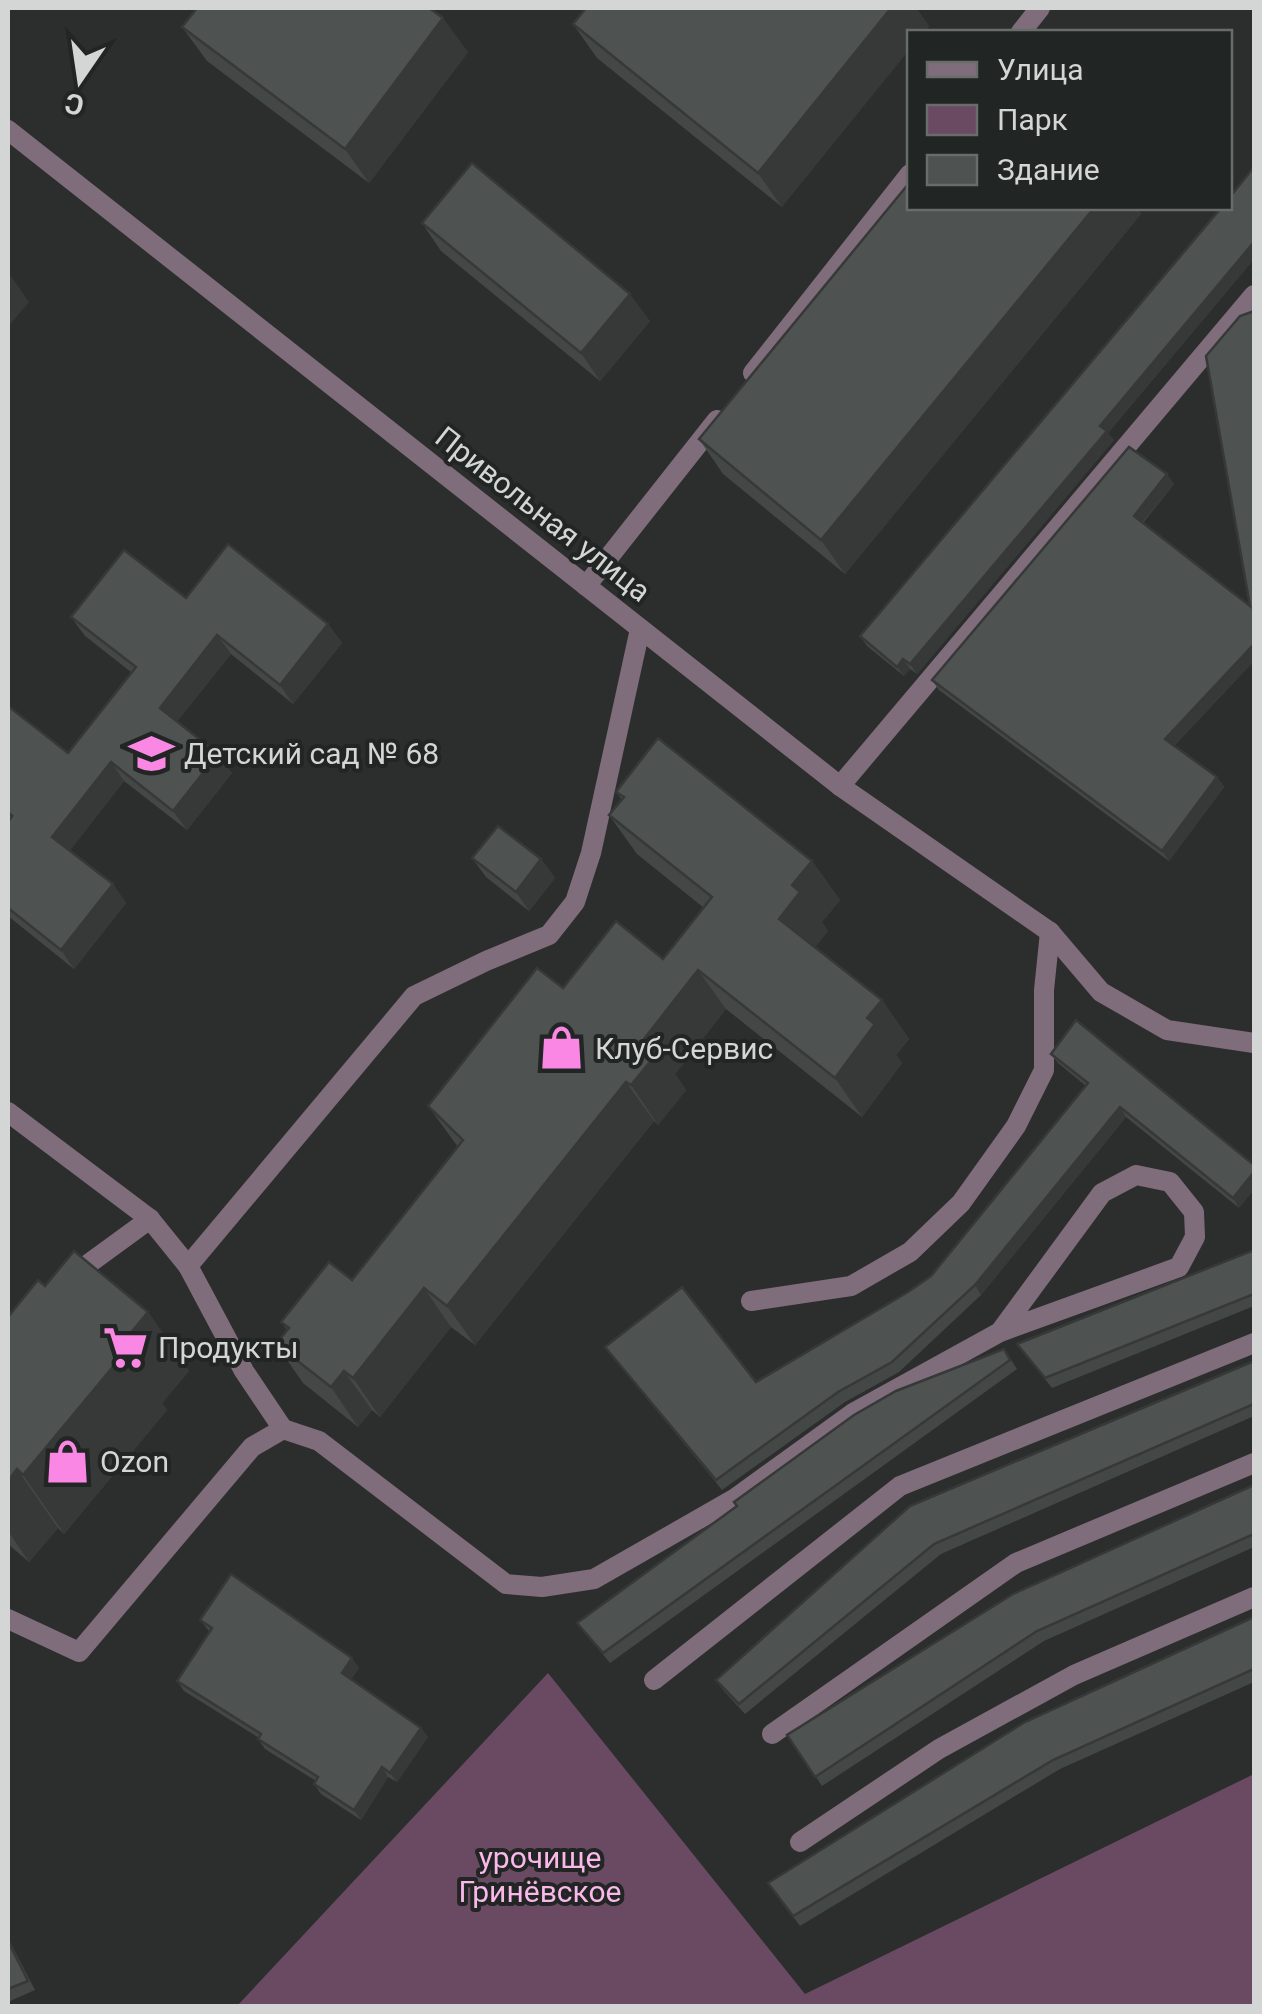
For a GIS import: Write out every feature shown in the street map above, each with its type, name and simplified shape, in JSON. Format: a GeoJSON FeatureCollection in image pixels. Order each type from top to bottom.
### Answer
{"type":"FeatureCollection","features":[{"type":"Feature","properties":{"kind":"street"},"geometry":{"type":"LineString","coordinates":[[1022,30],[1040,8]]}},
{"type":"Feature","properties":{"kind":"street","name":"Привольная улица"},"geometry":{"type":"LineString","coordinates":[[8,130],[840,786],[1050,932],[1101,992],[1168,1030],[1254,1042]]}},
{"type":"Feature","properties":{"kind":"street"},"geometry":{"type":"LineString","coordinates":[[586,586],[907,178]]}},
{"type":"Feature","properties":{"kind":"street"},"geometry":{"type":"LineString","coordinates":[[840,786],[1254,294]]}},
{"type":"Feature","properties":{"kind":"street"},"geometry":{"type":"LineString","coordinates":[[188,1266],[414,996],[550,935],[575,902],[591,853],[640,629]]}},
{"type":"Feature","properties":{"kind":"street"},"geometry":{"type":"LineString","coordinates":[[752,1301],[851,1286],[910,1252],[960,1203],[1016,1126],[1044,1070],[1044,990],[1050,932]]}},
{"type":"Feature","properties":{"kind":"street"},"geometry":{"type":"LineString","coordinates":[[8,1112],[150,1219],[188,1266],[244,1371],[283,1429],[320,1441],[506,1584],[542,1588],[594,1579],[734,1500],[853,1413],[1000,1332],[1178,1267],[1195,1237],[1194,1212],[1170,1182],[1136,1175],[1102,1193],[1000,1332]]}},
{"type":"Feature","properties":{"kind":"street"},"geometry":{"type":"LineString","coordinates":[[58,1285],[150,1219]]}},
{"type":"Feature","properties":{"kind":"street"},"geometry":{"type":"LineString","coordinates":[[654,1680],[900,1486],[1254,1342]]}},
{"type":"Feature","properties":{"kind":"street"},"geometry":{"type":"LineString","coordinates":[[8,1619],[79,1652],[252,1447],[283,1429]]}},
{"type":"Feature","properties":{"kind":"street"},"geometry":{"type":"LineString","coordinates":[[772,1734],[1016,1563],[1254,1464]]}},
{"type":"Feature","properties":{"kind":"street"},"geometry":{"type":"LineString","coordinates":[[800,1842],[939,1750],[1074,1675],[1254,1596]]}},
{"type":"Feature","properties":{"kind":"green space","name":"урочище Гринёвское"},"geometry":{"type":"Polygon","coordinates":[[[548,1673],[805,1994],[1254,1774],[1254,2006],[237,2006],[548,1673]]]}},
{"type":"Feature","properties":{"kind":"building"},"geometry":{"type":"Polygon","coordinates":[[[197,8],[429,8],[443,18],[345,149],[182,27],[197,8]]]}},
{"type":"Feature","properties":{"kind":"building"},"geometry":{"type":"Polygon","coordinates":[[[586,8],[891,8],[758,173],[573,24],[586,8]]]}},
{"type":"Feature","properties":{"kind":"building"},"geometry":{"type":"Polygon","coordinates":[[[472,163],[630,294],[581,353],[422,223],[472,163]]]}},
{"type":"Feature","properties":{"kind":"building"},"geometry":{"type":"Polygon","coordinates":[[[1254,167],[1254,242],[1100,426],[1107,431],[910,664],[903,659],[897,667],[860,636],[1219,210],[1232,210],[1232,194],[1254,167]]]}},
{"type":"Feature","properties":{"kind":"building"},"geometry":{"type":"Polygon","coordinates":[[[907,186],[907,210],[1092,210],[821,540],[699,439],[907,186]]]}},
{"type":"Feature","properties":{"kind":"building"},"geometry":{"type":"Polygon","coordinates":[[[1254,311],[1254,644],[1165,739],[1217,777],[1162,851],[932,680],[1129,447],[1167,474],[1134,516],[1250,606],[1206,356],[1240,316],[1254,311]]]}},
{"type":"Feature","properties":{"kind":"building","name":"Детский сад № 68"},"geometry":{"type":"Polygon","coordinates":[[[228,544],[328,624],[280,685],[217,635],[160,708],[218,754],[173,811],[111,762],[52,837],[113,884],[61,950],[8,908],[8,822],[12,816],[8,812],[8,706],[68,753],[136,667],[71,617],[124,550],[186,598],[228,544]]]}},
{"type":"Feature","properties":{"kind":"building"},"geometry":{"type":"Polygon","coordinates":[[[658,738],[812,861],[792,885],[800,892],[779,919],[882,1000],[867,1018],[875,1024],[835,1078],[698,970],[644,1039],[659,1051],[631,1085],[626,1082],[447,1306],[424,1288],[353,1378],[344,1371],[331,1387],[276,1344],[289,1328],[281,1322],[329,1262],[352,1280],[463,1140],[428,1106],[537,968],[563,988],[616,921],[663,959],[712,897],[609,815],[624,797],[616,792],[658,738]]]}},
{"type":"Feature","properties":{"kind":"building"},"geometry":{"type":"Polygon","coordinates":[[[498,826],[541,859],[516,892],[472,858],[498,826]]]}},
{"type":"Feature","properties":{"kind":"building"},"geometry":{"type":"Polygon","coordinates":[[[1076,1020],[1254,1165],[1254,1172],[1233,1198],[1120,1107],[975,1285],[892,1362],[838,1392],[716,1480],[605,1347],[682,1287],[756,1382],[908,1292],[931,1276],[1088,1083],[1051,1054],[1076,1020]]]}},
{"type":"Feature","properties":{"kind":"building"},"geometry":{"type":"Polygon","coordinates":[[[1254,1250],[1254,1294],[1045,1378],[1017,1344],[1254,1250]]]}},
{"type":"Feature","properties":{"kind":"building"},"geometry":{"type":"Polygon","coordinates":[[[74,1251],[148,1312],[120,1346],[126,1351],[23,1475],[17,1469],[8,1481],[8,1317],[38,1280],[45,1286],[74,1251]]]}},
{"type":"Feature","properties":{"kind":"building"},"geometry":{"type":"Polygon","coordinates":[[[1004,1349],[1010,1360],[603,1653],[577,1623],[854,1415],[896,1391],[1004,1349]]]}},
{"type":"Feature","properties":{"kind":"building"},"geometry":{"type":"Polygon","coordinates":[[[1254,1361],[1254,1404],[934,1544],[739,1704],[716,1680],[910,1506],[1254,1361]]]}},
{"type":"Feature","properties":{"kind":"building"},"geometry":{"type":"Polygon","coordinates":[[[1254,1485],[1254,1534],[1037,1631],[815,1777],[787,1735],[1013,1594],[1254,1485]]]}},
{"type":"Feature","properties":{"kind":"building"},"geometry":{"type":"Polygon","coordinates":[[[231,1574],[352,1658],[342,1673],[421,1728],[390,1773],[382,1767],[354,1810],[314,1784],[318,1777],[258,1739],[261,1734],[177,1681],[212,1628],[200,1620],[231,1574]]]}},
{"type":"Feature","properties":{"kind":"building"},"geometry":{"type":"Polygon","coordinates":[[[1254,1617],[1254,1669],[1053,1760],[793,1916],[768,1883],[1025,1722],[1254,1617]]]}},
{"type":"Feature","properties":{"kind":"building"},"geometry":{"type":"Polygon","coordinates":[[[8,1941],[28,1981],[8,1989],[8,1941]]]}},
{"type":"Feature","properties":{"kind":"place","name":"Детский сад № 68"},"geometry":{"type":"Point","coordinates":[151,753]}},
{"type":"Feature","properties":{"kind":"place","name":"Клуб-Сервис"},"geometry":{"type":"Point","coordinates":[562,1048]}},
{"type":"Feature","properties":{"kind":"place","name":"Продукты"},"geometry":{"type":"Point","coordinates":[125,1347]}},
{"type":"Feature","properties":{"kind":"place","name":"Ozon"},"geometry":{"type":"Point","coordinates":[67,1461]}}]}
